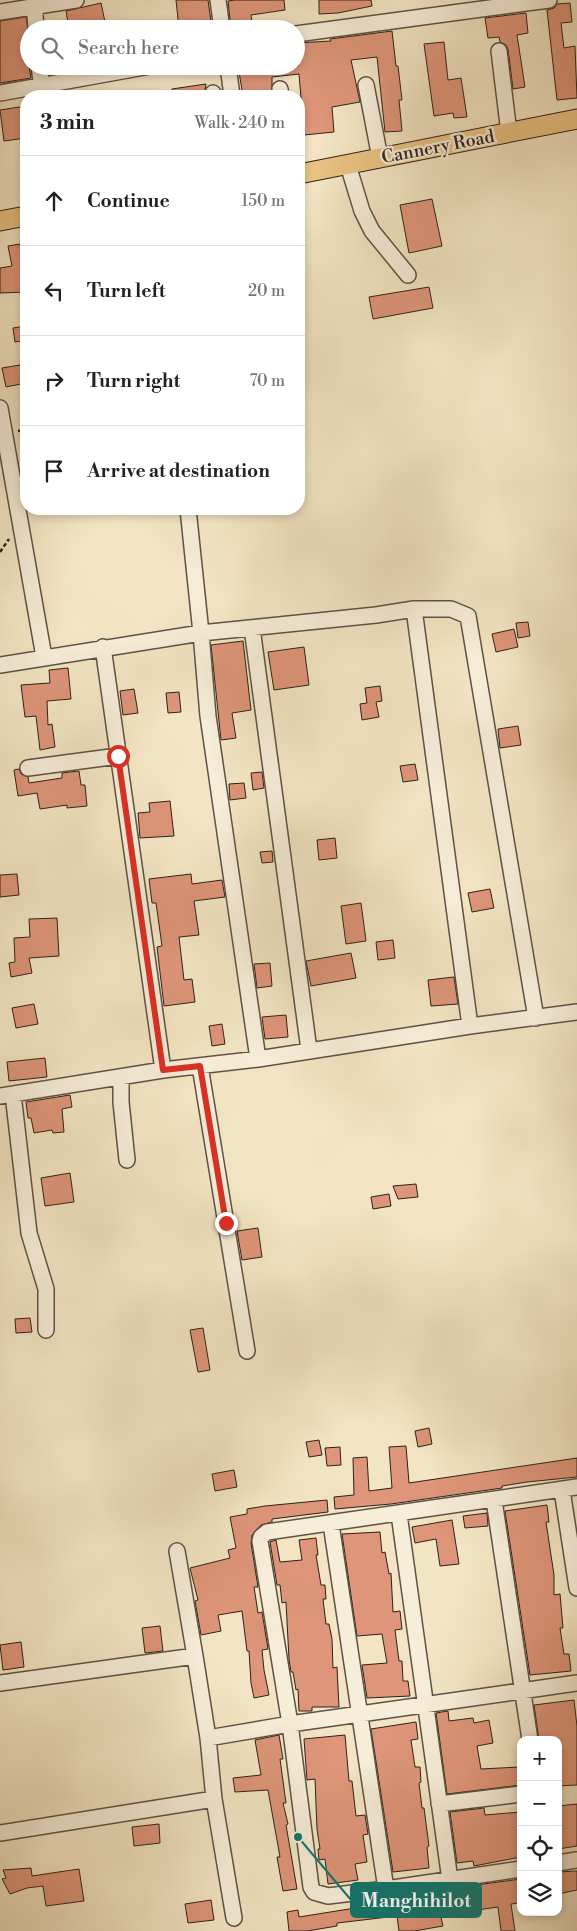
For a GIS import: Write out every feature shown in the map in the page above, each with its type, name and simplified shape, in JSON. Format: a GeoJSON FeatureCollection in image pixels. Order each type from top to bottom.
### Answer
{"type":"FeatureCollection","features":[{"type":"Feature","properties":{"kind":"main road","name":"Cannery Road"},"geometry":{"type":"LineString","coordinates":[[305,173],[577,119]]}},
{"type":"Feature","properties":{"kind":"main road"},"geometry":{"type":"LineString","coordinates":[[0,220],[20,217]]}},
{"type":"Feature","properties":{"kind":"street"},"geometry":{"type":"LineString","coordinates":[[0,12],[34,3],[76,0]]}},
{"type":"Feature","properties":{"kind":"street"},"geometry":{"type":"LineString","coordinates":[[218,0],[221,20]]}},
{"type":"Feature","properties":{"kind":"street"},"geometry":{"type":"LineString","coordinates":[[305,33],[548,0]]}},
{"type":"Feature","properties":{"kind":"street"},"geometry":{"type":"LineString","coordinates":[[34,3],[35,20]]}},
{"type":"Feature","properties":{"kind":"street"},"geometry":{"type":"LineString","coordinates":[[500,51],[509,133]]}},
{"type":"Feature","properties":{"kind":"street"},"geometry":{"type":"LineString","coordinates":[[41,75],[42,90],[110,75]]}},
{"type":"Feature","properties":{"kind":"street"},"geometry":{"type":"LineString","coordinates":[[229,75],[231,90]]}},
{"type":"Feature","properties":{"kind":"street"},"geometry":{"type":"LineString","coordinates":[[366,85],[380,158]]}},
{"type":"Feature","properties":{"kind":"street"},"geometry":{"type":"LineString","coordinates":[[0,93],[20,92]]}},
{"type":"Feature","properties":{"kind":"street"},"geometry":{"type":"LineString","coordinates":[[348,165],[362,211],[372,230],[408,275]]}},
{"type":"Feature","properties":{"kind":"street"},"geometry":{"type":"LineString","coordinates":[[0,408],[44,657]]}},
{"type":"Feature","properties":{"kind":"street"},"geometry":{"type":"LineString","coordinates":[[189,515],[208,716],[258,1059]]}},
{"type":"Feature","properties":{"kind":"street"},"geometry":{"type":"LineString","coordinates":[[0,665],[103,647],[201,633],[376,615],[414,609],[451,609],[468,616],[536,1018]]}},
{"type":"Feature","properties":{"kind":"street"},"geometry":{"type":"LineString","coordinates":[[414,609],[470,1026]]}},
{"type":"Feature","properties":{"kind":"street"},"geometry":{"type":"LineString","coordinates":[[252,628],[310,1050]]}},
{"type":"Feature","properties":{"kind":"street"},"geometry":{"type":"LineString","coordinates":[[103,647],[163,1070]]}},
{"type":"Feature","properties":{"kind":"street"},"geometry":{"type":"LineString","coordinates":[[28,768],[118,756]]}},
{"type":"Feature","properties":{"kind":"street"},"geometry":{"type":"LineString","coordinates":[[46,1330],[46,1289],[29,1233],[7,1095],[163,1070],[258,1059],[470,1026],[577,1012]]}},
{"type":"Feature","properties":{"kind":"street"},"geometry":{"type":"LineString","coordinates":[[200,1066],[247,1351]]}},
{"type":"Feature","properties":{"kind":"street"},"geometry":{"type":"LineString","coordinates":[[121,1077],[121,1102],[127,1160]]}},
{"type":"Feature","properties":{"kind":"street"},"geometry":{"type":"LineString","coordinates":[[517,1870],[386,1890],[328,1896],[314,1892],[311,1886],[290,1724],[261,1537],[266,1532],[570,1489],[577,1588]]}},
{"type":"Feature","properties":{"kind":"street"},"geometry":{"type":"LineString","coordinates":[[494,1500],[529,1736]]}},
{"type":"Feature","properties":{"kind":"street"},"geometry":{"type":"LineString","coordinates":[[399,1514],[450,1880]]}},
{"type":"Feature","properties":{"kind":"street"},"geometry":{"type":"LineString","coordinates":[[331,1524],[386,1890]]}},
{"type":"Feature","properties":{"kind":"street"},"geometry":{"type":"LineString","coordinates":[[177,1551],[208,1738],[214,1799],[234,1918]]}},
{"type":"Feature","properties":{"kind":"street"},"geometry":{"type":"LineString","coordinates":[[0,1682],[195,1656]]}},
{"type":"Feature","properties":{"kind":"street"},"geometry":{"type":"LineString","coordinates":[[208,1738],[290,1724],[577,1683]]}},
{"type":"Feature","properties":{"kind":"street"},"geometry":{"type":"LineString","coordinates":[[439,1804],[517,1794]]}},
{"type":"Feature","properties":{"kind":"street"},"geometry":{"type":"LineString","coordinates":[[0,1833],[214,1799]]}},
{"type":"Feature","properties":{"kind":"street"},"geometry":{"type":"LineString","coordinates":[[562,1862],[577,1860]]}},
{"type":"Feature","properties":{"kind":"building"},"geometry":{"type":"Polygon","coordinates":[[[176,0],[208,0],[211,20],[178,20],[176,0]]]}},
{"type":"Feature","properties":{"kind":"building"},"geometry":{"type":"Polygon","coordinates":[[[284,0],[285,10],[251,15],[252,20],[230,20],[228,1],[284,0]]]}},
{"type":"Feature","properties":{"kind":"building"},"geometry":{"type":"Polygon","coordinates":[[[319,0],[371,0],[372,6],[338,13],[319,14],[319,0]]]}},
{"type":"Feature","properties":{"kind":"building"},"geometry":{"type":"Polygon","coordinates":[[[101,3],[105,20],[68,20],[66,11],[101,3]]]}},
{"type":"Feature","properties":{"kind":"building"},"geometry":{"type":"Polygon","coordinates":[[[570,3],[572,22],[561,23],[564,48],[575,46],[577,98],[557,100],[547,10],[554,8],[557,4],[570,3]]]}},
{"type":"Feature","properties":{"kind":"building"},"geometry":{"type":"Polygon","coordinates":[[[526,13],[528,33],[517,35],[525,87],[513,89],[508,49],[506,45],[500,42],[499,37],[488,38],[485,18],[526,13]]]}},
{"type":"Feature","properties":{"kind":"building"},"geometry":{"type":"Polygon","coordinates":[[[26,17],[26,20],[20,20],[20,75],[30,75],[31,78],[0,83],[0,21],[26,17]]]}},
{"type":"Feature","properties":{"kind":"building"},"geometry":{"type":"Polygon","coordinates":[[[392,31],[402,100],[399,100],[402,131],[385,132],[377,57],[351,60],[360,102],[332,107],[334,132],[305,135],[305,90],[300,90],[299,75],[305,75],[305,42],[331,41],[330,39],[392,31]]]}},
{"type":"Feature","properties":{"kind":"building"},"geometry":{"type":"Polygon","coordinates":[[[444,42],[448,80],[461,78],[467,117],[454,118],[453,113],[434,116],[424,44],[444,42]]]}},
{"type":"Feature","properties":{"kind":"building"},"geometry":{"type":"Polygon","coordinates":[[[240,75],[290,75],[272,77],[272,90],[242,90],[240,75]]]}},
{"type":"Feature","properties":{"kind":"building"},"geometry":{"type":"Polygon","coordinates":[[[206,84],[205,90],[172,89],[206,84]]]}},
{"type":"Feature","properties":{"kind":"building"},"geometry":{"type":"Polygon","coordinates":[[[20,107],[20,139],[4,141],[0,110],[20,107]]]}},
{"type":"Feature","properties":{"kind":"building"},"geometry":{"type":"Polygon","coordinates":[[[432,199],[442,246],[409,253],[400,205],[432,199]]]}},
{"type":"Feature","properties":{"kind":"building"},"geometry":{"type":"Polygon","coordinates":[[[20,244],[20,292],[0,293],[0,268],[12,266],[8,246],[20,244]]]}},
{"type":"Feature","properties":{"kind":"building"},"geometry":{"type":"Polygon","coordinates":[[[429,287],[433,308],[373,319],[369,297],[429,287]]]}},
{"type":"Feature","properties":{"kind":"building"},"geometry":{"type":"Polygon","coordinates":[[[20,327],[20,341],[15,342],[13,328],[20,327]]]}},
{"type":"Feature","properties":{"kind":"building"},"geometry":{"type":"Polygon","coordinates":[[[20,365],[20,384],[6,387],[2,368],[20,365]]]}},
{"type":"Feature","properties":{"kind":"building"},"geometry":{"type":"Polygon","coordinates":[[[528,622],[530,636],[518,638],[516,623],[528,622]]]}},
{"type":"Feature","properties":{"kind":"building"},"geometry":{"type":"Polygon","coordinates":[[[514,629],[518,647],[496,652],[492,634],[514,629]]]}},
{"type":"Feature","properties":{"kind":"building"},"geometry":{"type":"Polygon","coordinates":[[[243,641],[251,710],[232,713],[236,738],[221,740],[211,645],[243,641]]]}},
{"type":"Feature","properties":{"kind":"building"},"geometry":{"type":"Polygon","coordinates":[[[304,647],[309,685],[274,690],[268,652],[304,647]]]}},
{"type":"Feature","properties":{"kind":"building"},"geometry":{"type":"Polygon","coordinates":[[[68,668],[71,699],[47,701],[48,725],[52,724],[55,747],[40,750],[36,716],[25,717],[21,685],[50,683],[49,670],[68,668]]]}},
{"type":"Feature","properties":{"kind":"building"},"geometry":{"type":"Polygon","coordinates":[[[380,686],[382,701],[376,702],[379,717],[362,720],[360,704],[367,703],[365,688],[380,686]]]}},
{"type":"Feature","properties":{"kind":"building"},"geometry":{"type":"Polygon","coordinates":[[[134,689],[138,713],[123,715],[120,691],[134,689]]]}},
{"type":"Feature","properties":{"kind":"building"},"geometry":{"type":"Polygon","coordinates":[[[179,692],[181,712],[168,713],[166,693],[179,692]]]}},
{"type":"Feature","properties":{"kind":"building"},"geometry":{"type":"Polygon","coordinates":[[[518,726],[521,745],[500,748],[498,729],[518,726]]]}},
{"type":"Feature","properties":{"kind":"building"},"geometry":{"type":"Polygon","coordinates":[[[415,764],[418,780],[403,782],[400,766],[415,764]]]}},
{"type":"Feature","properties":{"kind":"building"},"geometry":{"type":"Polygon","coordinates":[[[19,769],[21,774],[28,777],[29,783],[62,778],[62,773],[79,771],[81,785],[85,785],[87,806],[67,808],[67,805],[40,809],[37,793],[18,796],[14,770],[19,769]]]}},
{"type":"Feature","properties":{"kind":"building"},"geometry":{"type":"Polygon","coordinates":[[[262,772],[264,788],[253,790],[251,773],[262,772]]]}},
{"type":"Feature","properties":{"kind":"building"},"geometry":{"type":"Polygon","coordinates":[[[244,783],[246,798],[230,800],[229,784],[244,783]]]}},
{"type":"Feature","properties":{"kind":"building"},"geometry":{"type":"Polygon","coordinates":[[[170,801],[174,836],[140,838],[138,813],[150,812],[149,803],[170,801]]]}},
{"type":"Feature","properties":{"kind":"building"},"geometry":{"type":"Polygon","coordinates":[[[335,838],[337,858],[319,860],[317,840],[335,838]]]}},
{"type":"Feature","properties":{"kind":"building"},"geometry":{"type":"Polygon","coordinates":[[[272,851],[273,862],[262,863],[260,852],[272,851]]]}},
{"type":"Feature","properties":{"kind":"building"},"geometry":{"type":"Polygon","coordinates":[[[17,874],[19,895],[0,897],[0,875],[17,874]]]}},
{"type":"Feature","properties":{"kind":"building"},"geometry":{"type":"Polygon","coordinates":[[[191,874],[192,884],[222,880],[225,897],[194,901],[199,935],[179,937],[184,980],[192,979],[195,1002],[164,1006],[157,947],[162,946],[156,903],[152,903],[149,879],[191,874]]]}},
{"type":"Feature","properties":{"kind":"building"},"geometry":{"type":"Polygon","coordinates":[[[490,889],[494,908],[472,912],[468,893],[490,889]]]}},
{"type":"Feature","properties":{"kind":"building"},"geometry":{"type":"Polygon","coordinates":[[[361,903],[366,941],[346,944],[341,906],[361,903]]]}},
{"type":"Feature","properties":{"kind":"building"},"geometry":{"type":"Polygon","coordinates":[[[57,918],[59,956],[29,958],[32,973],[11,977],[9,963],[15,962],[14,938],[30,937],[29,919],[57,918]]]}},
{"type":"Feature","properties":{"kind":"building"},"geometry":{"type":"Polygon","coordinates":[[[393,940],[395,958],[378,960],[376,942],[393,940]]]}},
{"type":"Feature","properties":{"kind":"building"},"geometry":{"type":"Polygon","coordinates":[[[351,953],[356,978],[311,986],[306,961],[351,953]]]}},
{"type":"Feature","properties":{"kind":"building"},"geometry":{"type":"Polygon","coordinates":[[[270,963],[272,986],[257,988],[254,964],[270,963]]]}},
{"type":"Feature","properties":{"kind":"building"},"geometry":{"type":"Polygon","coordinates":[[[454,977],[458,1004],[431,1006],[428,980],[454,977]]]}},
{"type":"Feature","properties":{"kind":"building"},"geometry":{"type":"Polygon","coordinates":[[[34,1004],[38,1024],[16,1028],[12,1008],[34,1004]]]}},
{"type":"Feature","properties":{"kind":"building"},"geometry":{"type":"Polygon","coordinates":[[[286,1015],[288,1037],[265,1039],[262,1017],[286,1015]]]}},
{"type":"Feature","properties":{"kind":"building"},"geometry":{"type":"Polygon","coordinates":[[[222,1024],[225,1044],[212,1046],[209,1026],[222,1024]]]}},
{"type":"Feature","properties":{"kind":"building"},"geometry":{"type":"Polygon","coordinates":[[[45,1058],[47,1077],[9,1081],[7,1062],[45,1058]]]}},
{"type":"Feature","properties":{"kind":"building"},"geometry":{"type":"Polygon","coordinates":[[[70,1095],[72,1107],[62,1109],[64,1132],[53,1133],[52,1130],[34,1133],[31,1118],[28,1118],[26,1102],[70,1095]]]}},
{"type":"Feature","properties":{"kind":"building"},"geometry":{"type":"Polygon","coordinates":[[[70,1173],[74,1202],[45,1206],[41,1178],[70,1173]]]}},
{"type":"Feature","properties":{"kind":"building"},"geometry":{"type":"Polygon","coordinates":[[[416,1184],[418,1197],[398,1199],[393,1186],[416,1184]]]}},
{"type":"Feature","properties":{"kind":"building"},"geometry":{"type":"Polygon","coordinates":[[[389,1194],[391,1206],[373,1209],[371,1197],[389,1194]]]}},
{"type":"Feature","properties":{"kind":"building"},"geometry":{"type":"Polygon","coordinates":[[[258,1228],[262,1257],[242,1260],[237,1231],[258,1228]]]}},
{"type":"Feature","properties":{"kind":"building"},"geometry":{"type":"Polygon","coordinates":[[[30,1318],[32,1332],[16,1333],[15,1319],[30,1318]]]}},
{"type":"Feature","properties":{"kind":"building"},"geometry":{"type":"Polygon","coordinates":[[[203,1328],[210,1370],[198,1372],[190,1330],[203,1328]]]}},
{"type":"Feature","properties":{"kind":"building"},"geometry":{"type":"Polygon","coordinates":[[[429,1428],[432,1444],[418,1447],[415,1431],[429,1428]]]}},
{"type":"Feature","properties":{"kind":"building"},"geometry":{"type":"Polygon","coordinates":[[[319,1440],[322,1455],[309,1457],[306,1442],[319,1440]]]}},
{"type":"Feature","properties":{"kind":"building"},"geometry":{"type":"Polygon","coordinates":[[[406,1446],[409,1483],[577,1458],[577,1477],[527,1482],[502,1486],[502,1488],[391,1504],[335,1509],[334,1497],[354,1495],[353,1458],[367,1457],[369,1491],[392,1488],[389,1447],[406,1446]]]}},
{"type":"Feature","properties":{"kind":"building"},"geometry":{"type":"Polygon","coordinates":[[[340,1447],[341,1465],[327,1466],[325,1448],[340,1447]]]}},
{"type":"Feature","properties":{"kind":"building"},"geometry":{"type":"Polygon","coordinates":[[[234,1470],[237,1487],[215,1491],[212,1474],[234,1470]]]}},
{"type":"Feature","properties":{"kind":"building"},"geometry":{"type":"Polygon","coordinates":[[[327,1500],[328,1512],[272,1519],[272,1522],[261,1525],[252,1535],[251,1543],[258,1587],[254,1587],[258,1613],[262,1612],[268,1649],[262,1650],[269,1695],[254,1698],[242,1611],[218,1615],[221,1631],[201,1635],[195,1601],[198,1600],[190,1568],[230,1558],[228,1550],[236,1548],[230,1517],[247,1514],[247,1509],[327,1500]]]}},
{"type":"Feature","properties":{"kind":"building"},"geometry":{"type":"Polygon","coordinates":[[[547,1505],[549,1522],[546,1522],[554,1575],[554,1595],[560,1594],[563,1628],[560,1628],[564,1654],[569,1654],[571,1671],[530,1675],[505,1511],[547,1505]]]}},
{"type":"Feature","properties":{"kind":"building"},"geometry":{"type":"Polygon","coordinates":[[[487,1513],[488,1526],[465,1528],[463,1516],[487,1513]]]}},
{"type":"Feature","properties":{"kind":"building"},"geometry":{"type":"Polygon","coordinates":[[[452,1520],[459,1564],[440,1566],[436,1539],[415,1543],[412,1527],[452,1520]]]}},
{"type":"Feature","properties":{"kind":"building"},"geometry":{"type":"Polygon","coordinates":[[[380,1532],[382,1553],[385,1552],[389,1574],[391,1573],[393,1612],[400,1611],[402,1629],[395,1630],[399,1661],[402,1661],[403,1681],[408,1681],[410,1696],[367,1698],[362,1665],[387,1663],[382,1634],[357,1636],[342,1534],[380,1532]]]}},
{"type":"Feature","properties":{"kind":"building"},"geometry":{"type":"Polygon","coordinates":[[[316,1538],[318,1555],[316,1555],[321,1585],[325,1585],[326,1599],[323,1599],[326,1624],[329,1624],[332,1639],[333,1668],[337,1667],[339,1707],[312,1707],[312,1711],[299,1711],[298,1689],[296,1690],[289,1659],[286,1602],[282,1603],[280,1585],[277,1585],[270,1542],[276,1540],[280,1562],[302,1560],[299,1540],[316,1538]]]}},
{"type":"Feature","properties":{"kind":"building"},"geometry":{"type":"Polygon","coordinates":[[[160,1626],[163,1651],[145,1653],[142,1628],[160,1626]]]}},
{"type":"Feature","properties":{"kind":"building"},"geometry":{"type":"Polygon","coordinates":[[[21,1642],[24,1667],[3,1670],[0,1645],[21,1642]]]}},
{"type":"Feature","properties":{"kind":"building"},"geometry":{"type":"Polygon","coordinates":[[[574,1700],[577,1726],[577,1785],[562,1786],[562,1736],[538,1736],[534,1705],[574,1700]]]}},
{"type":"Feature","properties":{"kind":"building"},"geometry":{"type":"Polygon","coordinates":[[[448,1711],[449,1721],[473,1718],[474,1723],[489,1720],[493,1743],[477,1746],[481,1769],[517,1767],[517,1785],[447,1794],[436,1713],[448,1711]]]}},
{"type":"Feature","properties":{"kind":"building"},"geometry":{"type":"Polygon","coordinates":[[[416,1722],[418,1739],[411,1740],[415,1767],[420,1767],[421,1782],[419,1783],[429,1846],[427,1847],[429,1868],[393,1872],[371,1729],[416,1722]]]}},
{"type":"Feature","properties":{"kind":"building"},"geometry":{"type":"Polygon","coordinates":[[[279,1735],[283,1759],[280,1759],[286,1803],[283,1803],[288,1824],[286,1825],[297,1889],[283,1891],[277,1857],[280,1857],[268,1790],[235,1792],[233,1778],[261,1775],[255,1740],[279,1735]]]}},
{"type":"Feature","properties":{"kind":"building"},"geometry":{"type":"Polygon","coordinates":[[[345,1735],[349,1781],[352,1781],[356,1816],[365,1815],[368,1834],[363,1835],[367,1862],[355,1864],[358,1880],[328,1884],[325,1859],[319,1860],[318,1849],[320,1849],[317,1829],[315,1779],[307,1780],[304,1739],[345,1735]]]}},
{"type":"Feature","properties":{"kind":"building"},"geometry":{"type":"Polygon","coordinates":[[[577,1804],[577,1846],[562,1848],[562,1806],[577,1804]]]}},
{"type":"Feature","properties":{"kind":"building"},"geometry":{"type":"Polygon","coordinates":[[[484,1808],[485,1815],[517,1812],[517,1858],[474,1866],[473,1861],[457,1863],[450,1812],[484,1808]]]}},
{"type":"Feature","properties":{"kind":"building"},"geometry":{"type":"Polygon","coordinates":[[[159,1824],[160,1843],[134,1846],[132,1827],[159,1824]]]}},
{"type":"Feature","properties":{"kind":"building"},"geometry":{"type":"Polygon","coordinates":[[[31,1868],[32,1876],[79,1869],[84,1901],[46,1906],[43,1886],[27,1888],[10,1894],[2,1879],[6,1878],[3,1870],[31,1868]]]}},
{"type":"Feature","properties":{"kind":"building"},"geometry":{"type":"Polygon","coordinates":[[[577,1871],[577,1890],[562,1893],[562,1872],[577,1871]]]}},
{"type":"Feature","properties":{"kind":"building"},"geometry":{"type":"Polygon","coordinates":[[[517,1880],[517,1903],[511,1904],[515,1931],[501,1931],[498,1907],[477,1910],[477,1905],[453,1907],[454,1911],[440,1913],[443,1926],[414,1931],[399,1931],[397,1916],[337,1923],[337,1926],[307,1931],[289,1931],[287,1912],[298,1910],[299,1917],[368,1906],[367,1901],[431,1895],[431,1893],[517,1880]]]}},
{"type":"Feature","properties":{"kind":"building"},"geometry":{"type":"Polygon","coordinates":[[[211,1900],[214,1920],[188,1923],[185,1904],[211,1900]]]}},
{"type":"Feature","properties":{"kind":"place","name":"Manghihilot"},"geometry":{"type":"Point","coordinates":[298,1837]}},
{"type":"Feature","properties":{"kind":"route"},"geometry":{"type":"LineString","coordinates":[[118,756],[163,1070],[200,1066],[226,1223]]}}]}
